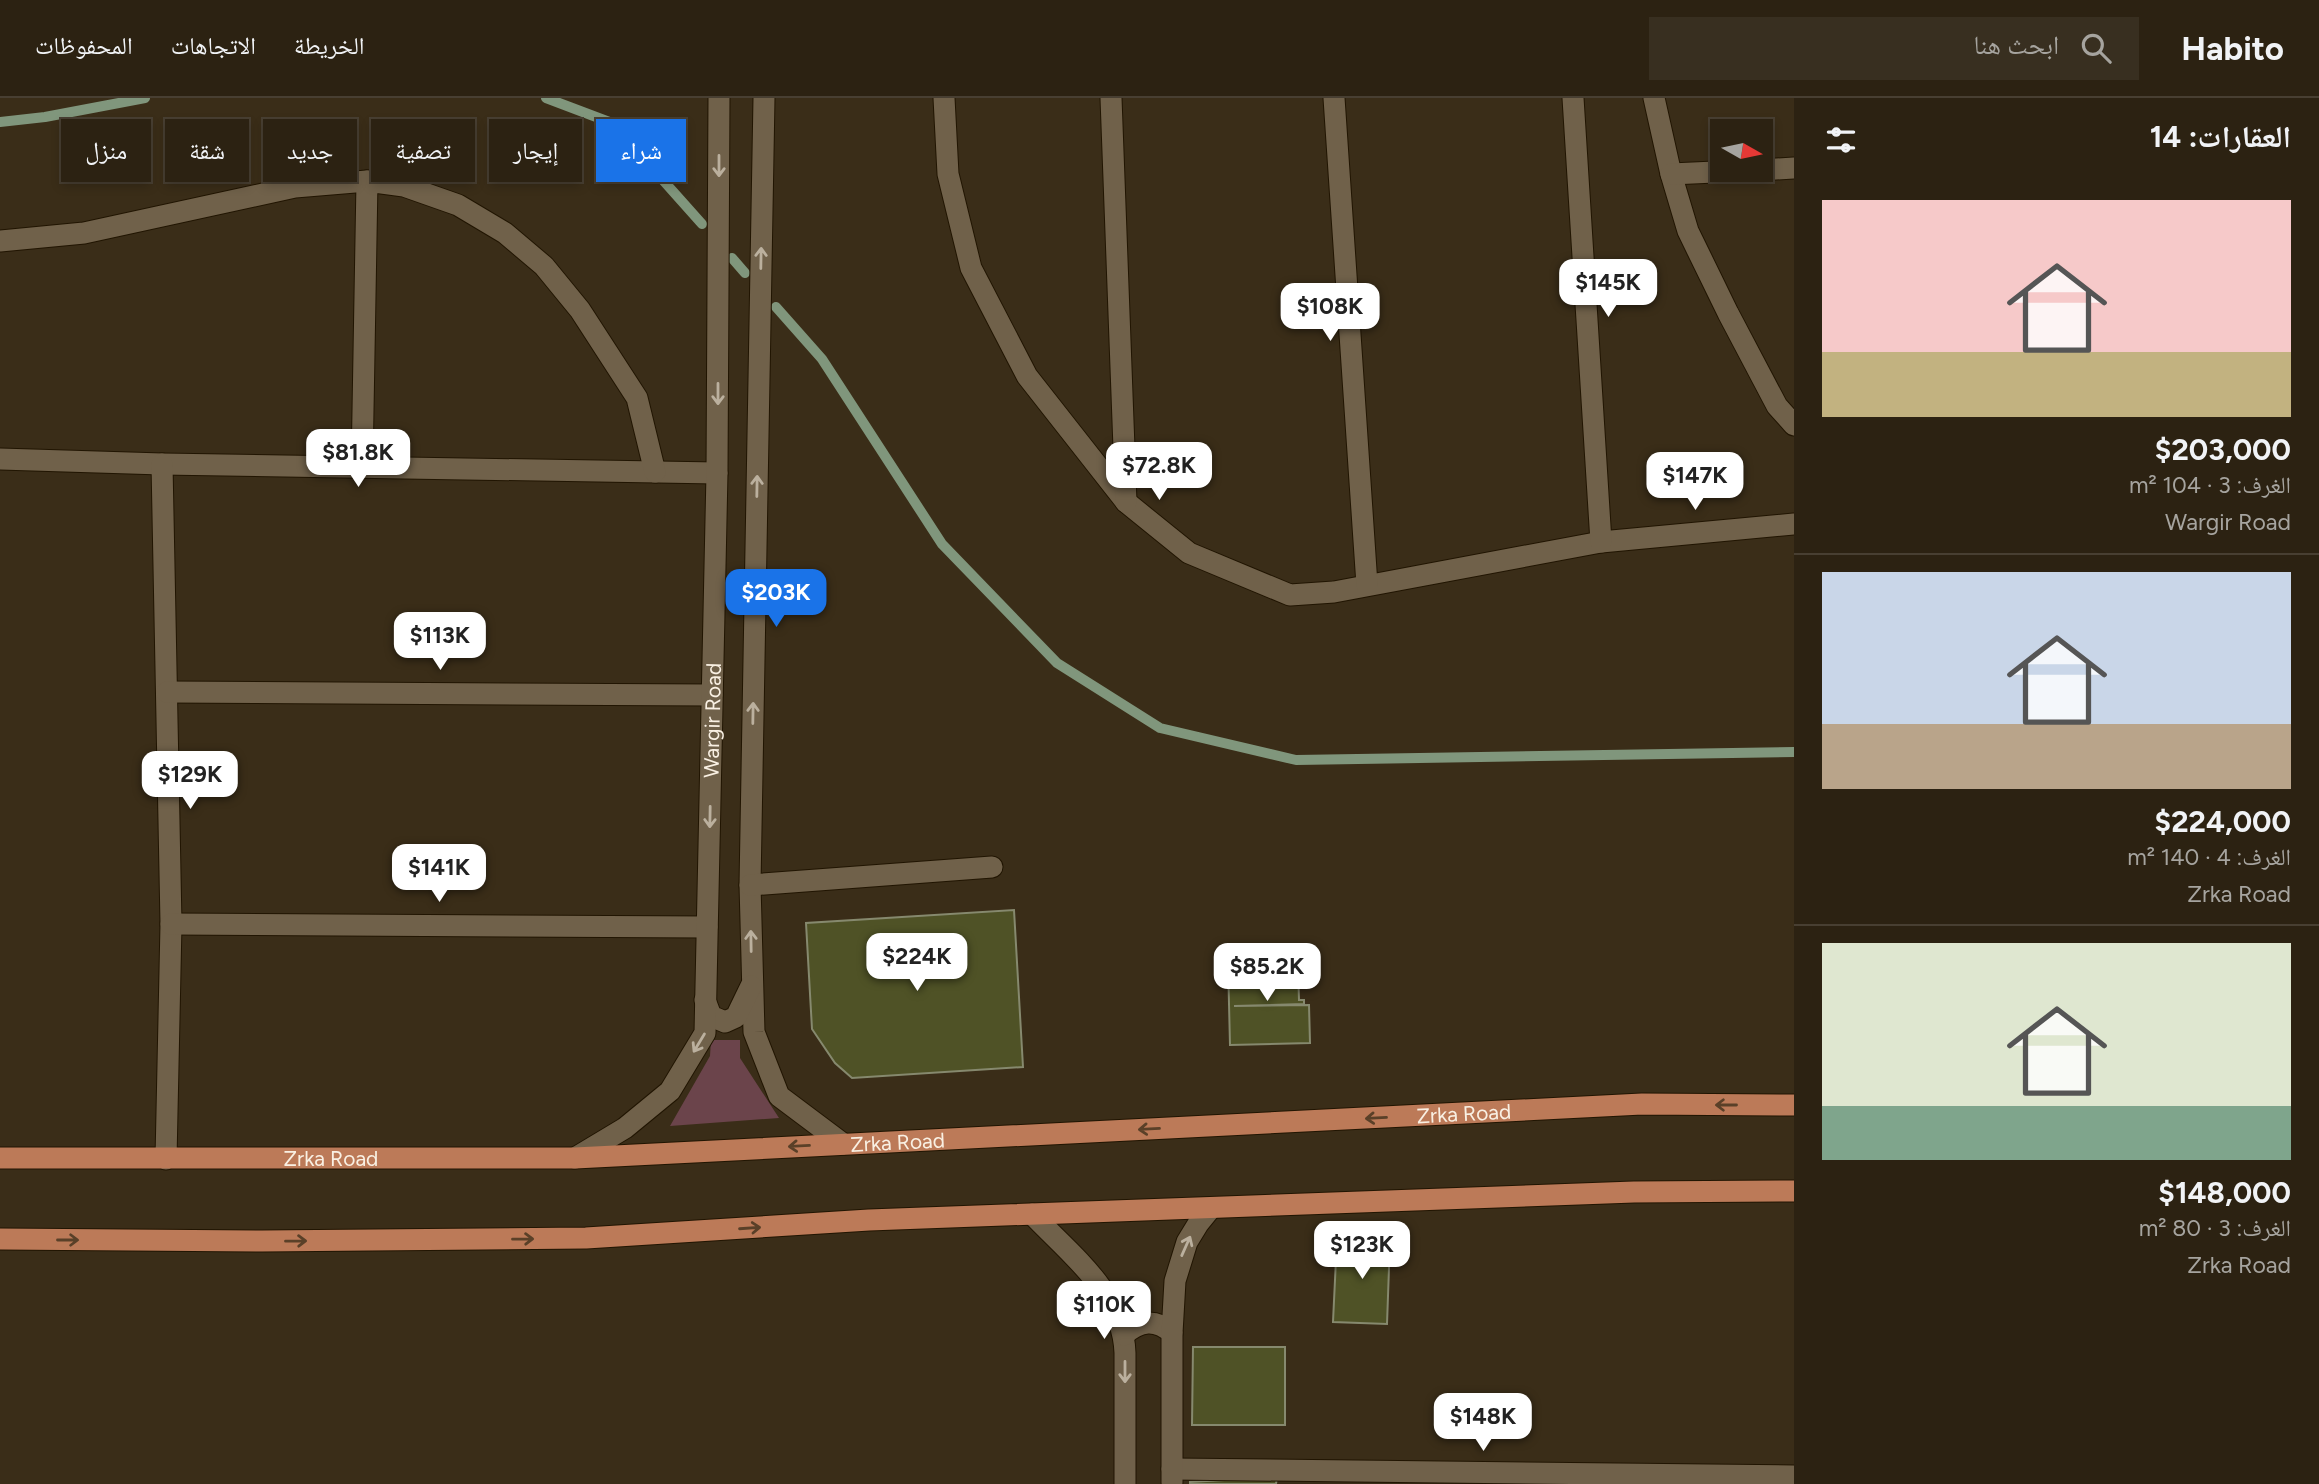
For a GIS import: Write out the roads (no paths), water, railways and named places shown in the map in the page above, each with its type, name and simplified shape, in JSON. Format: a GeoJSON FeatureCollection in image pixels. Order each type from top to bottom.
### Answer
{"type":"FeatureCollection","features":[{"type":"Feature","properties":{"kind":"main road","name":"Zrka Road"},"geometry":{"type":"LineString","coordinates":[[0,1158],[575,1158],[1642,1104],[1794,1105]]}},
{"type":"Feature","properties":{"kind":"main road"},"geometry":{"type":"LineString","coordinates":[[0,1239],[262,1241],[586,1238],[869,1220],[1620,1192],[1794,1191]]}},
{"type":"Feature","properties":{"kind":"street","name":"Wargir Road"},"geometry":{"type":"LineString","coordinates":[[575,1158],[625,1128],[670,1091],[705,1033],[717,473],[719,98]]}},
{"type":"Feature","properties":{"kind":"street","name":"Wargir Road"},"geometry":{"type":"LineString","coordinates":[[764,98],[750,886],[754,1032],[779,1096],[843,1144]]}},
{"type":"Feature","properties":{"kind":"street"},"geometry":{"type":"LineString","coordinates":[[944,98],[948,174],[971,268],[1027,376],[1126,502],[1189,553],[1290,596],[1334,592],[1601,542],[1794,524]]}},
{"type":"Feature","properties":{"kind":"street"},"geometry":{"type":"LineString","coordinates":[[1111,98],[1126,502]]}},
{"type":"Feature","properties":{"kind":"street"},"geometry":{"type":"LineString","coordinates":[[1334,98],[1367,585]]}},
{"type":"Feature","properties":{"kind":"street"},"geometry":{"type":"LineString","coordinates":[[1573,98],[1601,542]]}},
{"type":"Feature","properties":{"kind":"street"},"geometry":{"type":"LineString","coordinates":[[1654,98],[1671,174],[1688,231],[1728,313],[1786,405],[1794,425]]}},
{"type":"Feature","properties":{"kind":"street"},"geometry":{"type":"LineString","coordinates":[[1773,169],[1794,168]]}},
{"type":"Feature","properties":{"kind":"street"},"geometry":{"type":"LineString","coordinates":[[1671,174],[1710,172]]}},
{"type":"Feature","properties":{"kind":"street"},"geometry":{"type":"LineString","coordinates":[[0,241],[84,233],[295,187],[367,181],[404,186],[458,205],[505,233],[544,266],[580,310],[637,398],[655,472]]}},
{"type":"Feature","properties":{"kind":"street"},"geometry":{"type":"LineString","coordinates":[[362,468],[367,181]]}},
{"type":"Feature","properties":{"kind":"street"},"geometry":{"type":"LineString","coordinates":[[0,459],[717,473]]}},
{"type":"Feature","properties":{"kind":"street"},"geometry":{"type":"LineString","coordinates":[[162,464],[171,924],[166,1159]]}},
{"type":"Feature","properties":{"kind":"street"},"geometry":{"type":"LineString","coordinates":[[167,692],[712,695]]}},
{"type":"Feature","properties":{"kind":"street"},"geometry":{"type":"LineString","coordinates":[[750,886],[992,867]]}},
{"type":"Feature","properties":{"kind":"street"},"geometry":{"type":"LineString","coordinates":[[171,924],[707,927]]}},
{"type":"Feature","properties":{"kind":"street"},"geometry":{"type":"LineString","coordinates":[[705,1000],[711,1016],[725,1022],[736,1017],[752,983]]}},
{"type":"Feature","properties":{"kind":"street"},"geometry":{"type":"LineString","coordinates":[[1210,1208],[1198,1224],[1180,1261],[1175,1282],[1172,1333],[1172,1477],[1637,1479],[1794,1476]]}},
{"type":"Feature","properties":{"kind":"street"},"geometry":{"type":"LineString","coordinates":[[1032,1214],[1103,1288],[1119,1318],[1124,1335],[1125,1484]]}},
{"type":"Feature","properties":{"kind":"street"},"geometry":{"type":"LineString","coordinates":[[1124,1335],[1131,1328],[1148,1322],[1157,1323],[1172,1333]]}},
{"type":"Feature","properties":{"kind":"waterway"},"geometry":{"type":"LineString","coordinates":[[0,122],[45,117],[145,98]]}},
{"type":"Feature","properties":{"kind":"waterway"},"geometry":{"type":"LineString","coordinates":[[546,98],[612,123],[702,224]]}},
{"type":"Feature","properties":{"kind":"waterway"},"geometry":{"type":"LineString","coordinates":[[732,258],[745,273]]}},
{"type":"Feature","properties":{"kind":"waterway"},"geometry":{"type":"LineString","coordinates":[[776,307],[822,359],[942,544],[1057,663],[1160,728],[1296,760],[1794,752]]}}]}
